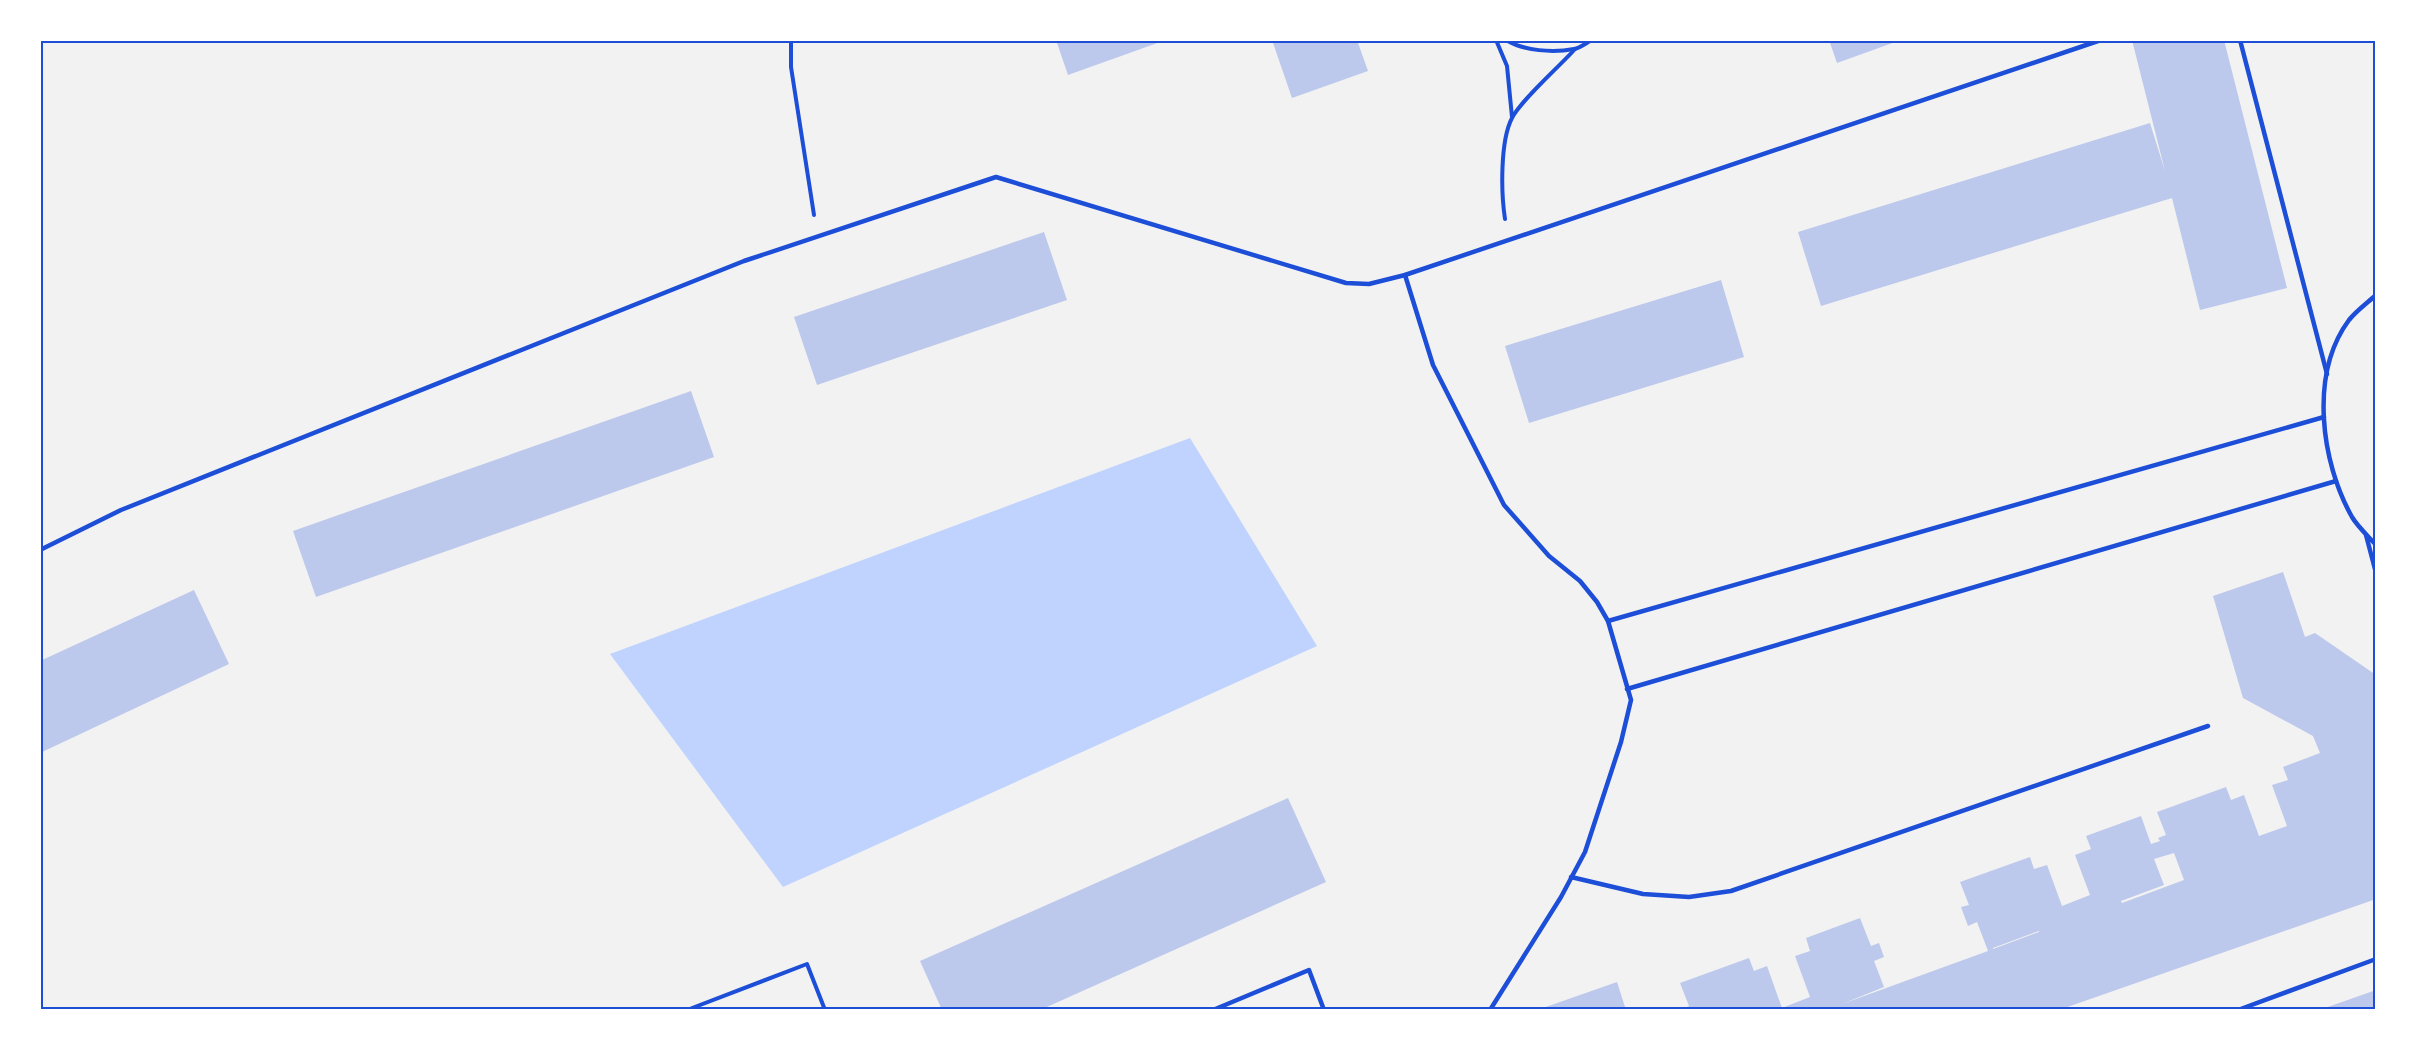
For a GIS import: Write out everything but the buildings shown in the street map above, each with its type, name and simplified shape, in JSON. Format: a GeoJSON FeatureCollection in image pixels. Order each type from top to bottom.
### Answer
{"type":"FeatureCollection","features":[{"type":"Feature","properties":{"kind":"lane"},"geometry":{"type":"LineString","coordinates":[[40,550],[121,510],[744,261],[996,177],[1346,283],[1369,284],[1405,275],[1508,241],[2101,40]]}},
{"type":"Feature","properties":{"kind":"lane"},"geometry":{"type":"LineString","coordinates":[[2240,40],[2327,374]]}},
{"type":"Feature","properties":{"kind":"lane"},"geometry":{"type":"LineString","coordinates":[[1405,275],[1433,365],[1504,505],[1549,556],[1580,581],[1597,602],[1608,621],[1631,700],[1623,733],[1585,852],[1490,1010]]}},
{"type":"Feature","properties":{"kind":"lane"},"geometry":{"type":"LineString","coordinates":[[2376,295],[2349,320],[2330,356],[2323,391],[2325,436],[2336,481],[2352,518],[2376,545]]}},
{"type":"Feature","properties":{"kind":"lane"},"geometry":{"type":"LineString","coordinates":[[1608,621],[2324,417]]}},
{"type":"Feature","properties":{"kind":"lane"},"geometry":{"type":"LineString","coordinates":[[1627,689],[2336,481]]}},
{"type":"Feature","properties":{"kind":"lane"},"geometry":{"type":"LineString","coordinates":[[2365,533],[2376,573]]}},
{"type":"Feature","properties":{"kind":"lane"},"geometry":{"type":"LineString","coordinates":[[1571,878],[1643,894],[1689,897],[1731,891],[2208,726]]}},
{"type":"Feature","properties":{"kind":"lane"},"geometry":{"type":"LineString","coordinates":[[2238,1010],[2376,959]]}},
{"type":"Feature","properties":{"kind":"lane"},"geometry":{"type":"LineString","coordinates":[[1213,1010],[1309,970],[1324,1010]]}},
{"type":"Feature","properties":{"kind":"path"},"geometry":{"type":"LineString","coordinates":[[791,40],[791,67],[818,237]]}},
{"type":"Feature","properties":{"kind":"path"},"geometry":{"type":"LineString","coordinates":[[1496,40],[1507,66],[1512,117],[1504,153],[1502,189],[1508,241]]}},
{"type":"Feature","properties":{"kind":"path"},"geometry":{"type":"LineString","coordinates":[[1506,40],[1518,47],[1547,50],[1575,49]]}},
{"type":"Feature","properties":{"kind":"path"},"geometry":{"type":"LineString","coordinates":[[1512,117],[1575,49],[1592,40]]}},
{"type":"Feature","properties":{"kind":"path"},"geometry":{"type":"LineString","coordinates":[[687,1010],[807,964],[825,1010]]}},
{"type":"Feature","properties":{"kind":"water"},"geometry":{"type":"Polygon","coordinates":[[[1190,438],[1317,646],[783,887],[610,654],[1190,438]]]}}]}
